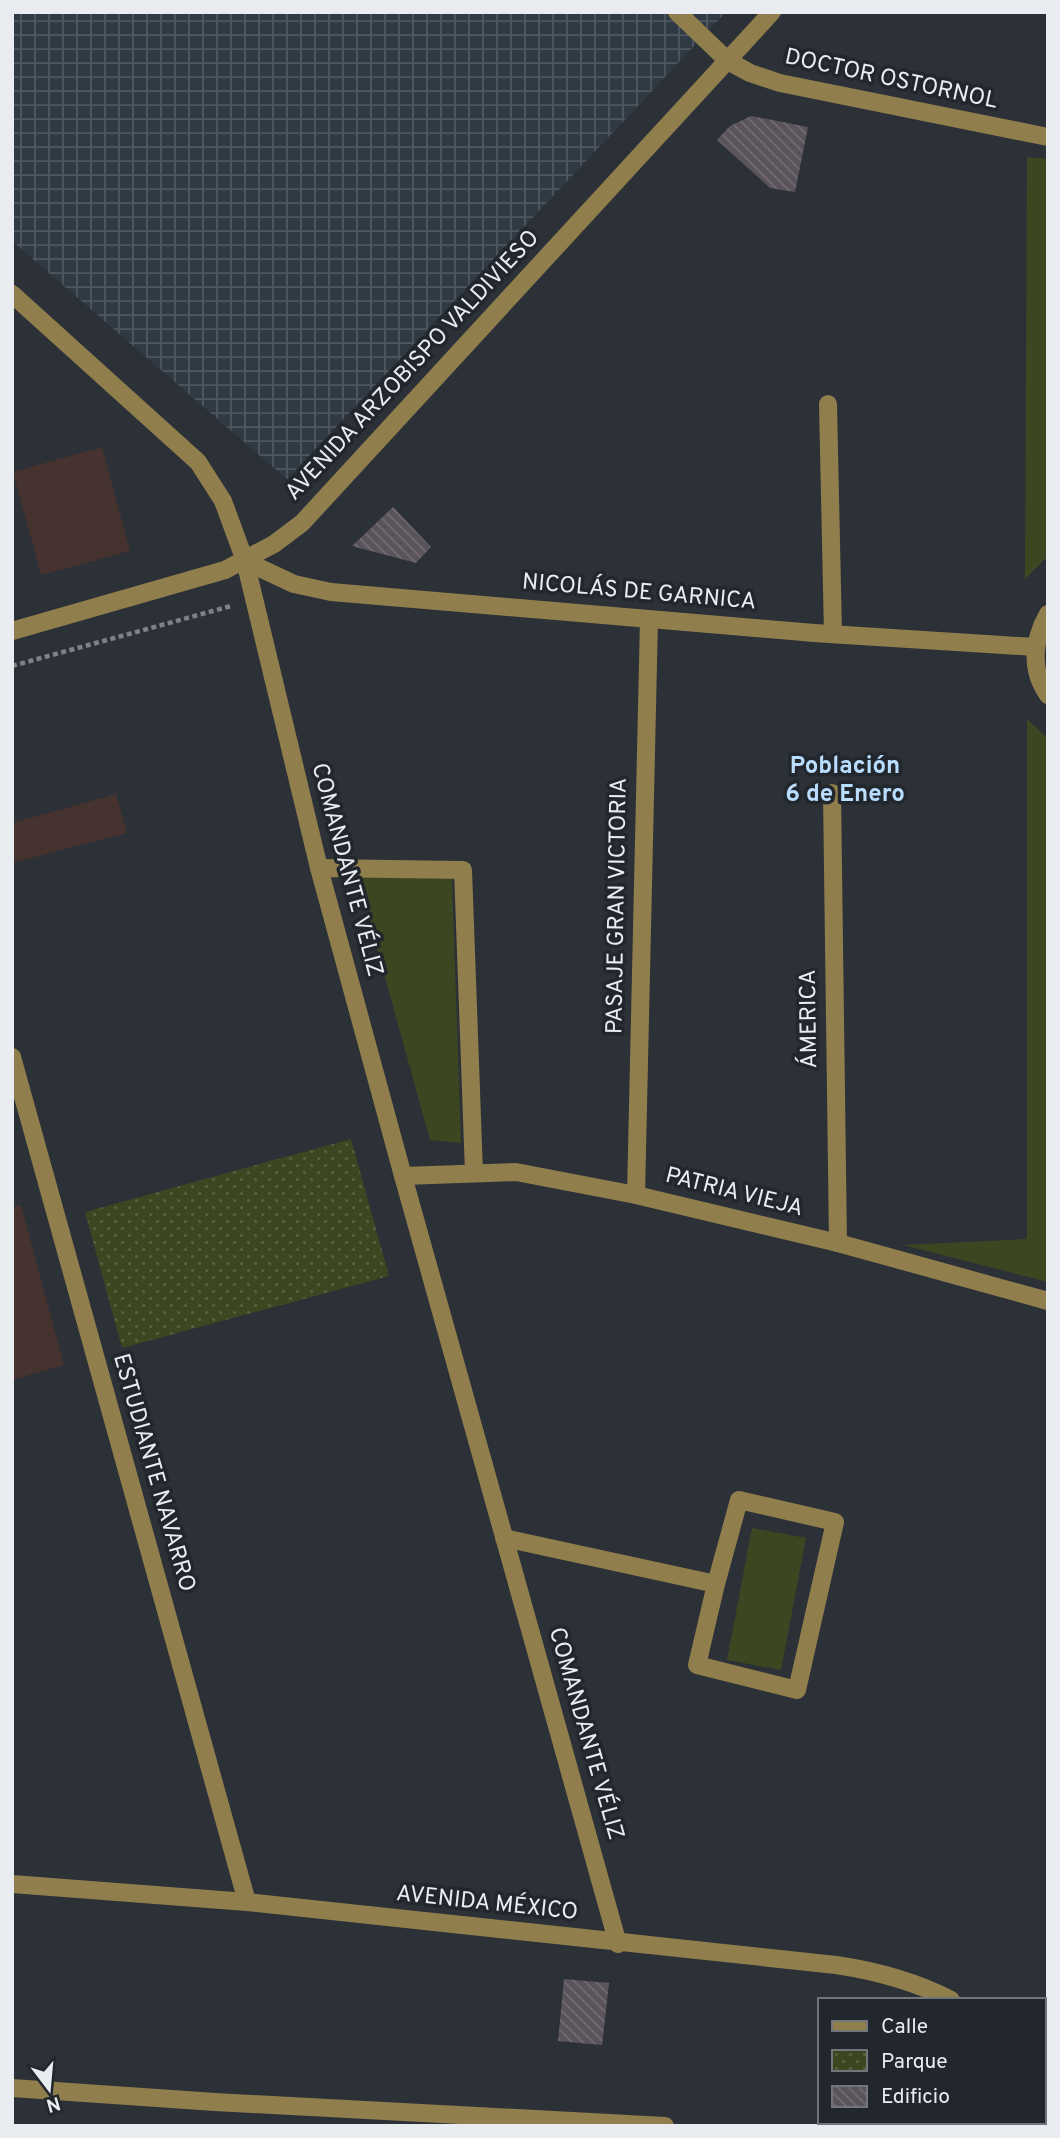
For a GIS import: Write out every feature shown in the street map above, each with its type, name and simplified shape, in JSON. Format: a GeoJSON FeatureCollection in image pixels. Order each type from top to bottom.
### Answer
{"type":"FeatureCollection","features":[{"type":"Feature","properties":{"kind":"street","name":"DOCTOR OSTORNOL"},"geometry":{"type":"LineString","coordinates":[[677,12],[728,61],[750,73],[780,83],[1048,137]]}},
{"type":"Feature","properties":{"kind":"street","name":"AVENIDA ARZOBISPO VALDIVIESO"},"geometry":{"type":"LineString","coordinates":[[12,631],[205,576],[244,561],[275,544],[302,523],[772,12]]}},
{"type":"Feature","properties":{"kind":"street","name":"COMANDANTE VÉLIZ"},"geometry":{"type":"LineString","coordinates":[[12,294],[198,462],[223,501],[244,561],[319,868],[403,1176],[618,1944]]}},
{"type":"Feature","properties":{"kind":"street"},"geometry":{"type":"LineString","coordinates":[[828,404],[833,634]]}},
{"type":"Feature","properties":{"kind":"street","name":"NICOLÁS DE GARNICA"},"geometry":{"type":"LineString","coordinates":[[244,561],[294,584],[331,592],[833,634],[1035,647]]}},
{"type":"Feature","properties":{"kind":"street"},"geometry":{"type":"LineString","coordinates":[[1048,614],[1040,627],[1035,647],[1036,667],[1042,687],[1048,695]]}},
{"type":"Feature","properties":{"kind":"street","name":"PASAJE GRAN VICTORIA"},"geometry":{"type":"LineString","coordinates":[[636,1195],[649,619]]}},
{"type":"Feature","properties":{"kind":"street","name":"ÁMERICA"},"geometry":{"type":"LineString","coordinates":[[832,793],[838,1243]]}},
{"type":"Feature","properties":{"kind":"street"},"geometry":{"type":"LineString","coordinates":[[319,868],[463,870],[474,1173]]}},
{"type":"Feature","properties":{"kind":"street","name":"ESTUDIANTE NAVARRO"},"geometry":{"type":"LineString","coordinates":[[12,1057],[247,1902]]}},
{"type":"Feature","properties":{"kind":"street","name":"PATRIA VIEJA"},"geometry":{"type":"LineString","coordinates":[[403,1176],[516,1171],[636,1195],[838,1243],[1048,1301]]}},
{"type":"Feature","properties":{"kind":"street"},"geometry":{"type":"LineString","coordinates":[[738,1500],[835,1522],[797,1690],[697,1665],[716,1584],[738,1500]]}},
{"type":"Feature","properties":{"kind":"street"},"geometry":{"type":"LineString","coordinates":[[504,1538],[716,1584]]}},
{"type":"Feature","properties":{"kind":"street","name":"AVENIDA MÉXICO"},"geometry":{"type":"LineString","coordinates":[[12,1884],[247,1902],[863,1969],[917,1984],[947,1998]]}},
{"type":"Feature","properties":{"kind":"street"},"geometry":{"type":"LineString","coordinates":[[12,2088],[215,2102],[665,2126]]}},
{"type":"Feature","properties":{"kind":"street"},"geometry":{"type":"LineString","coordinates":[[443,2126],[467,2114]]}},
{"type":"Feature","properties":{"kind":"path"},"geometry":{"type":"LineString","coordinates":[[12,666],[253,600]]}},
{"type":"Feature","properties":{"kind":"shaded area"},"geometry":{"type":"Polygon","coordinates":[[[12,12],[726,12],[287,479],[12,241],[12,12]]]}},
{"type":"Feature","properties":{"kind":"shaded area"},"geometry":{"type":"Polygon","coordinates":[[[102,447],[130,551],[41,575],[13,472],[102,447]]]}},
{"type":"Feature","properties":{"kind":"shaded area"},"geometry":{"type":"Polygon","coordinates":[[[116,794],[127,833],[12,863],[12,823],[116,794]]]}},
{"type":"Feature","properties":{"kind":"shaded area"},"geometry":{"type":"Polygon","coordinates":[[[21,1205],[64,1365],[12,1380],[12,1207],[21,1205]]]}},
{"type":"Feature","properties":{"kind":"green space"},"geometry":{"type":"Polygon","coordinates":[[[1027,157],[1048,159],[1048,556],[1025,579],[1027,157]]]}},
{"type":"Feature","properties":{"kind":"green space"},"geometry":{"type":"Polygon","coordinates":[[[1027,719],[1048,739],[1048,1282],[903,1245],[1027,1239],[1027,719]]]}},
{"type":"Feature","properties":{"kind":"green space"},"geometry":{"type":"Polygon","coordinates":[[[357,876],[452,879],[461,1143],[430,1140],[357,876]]]}},
{"type":"Feature","properties":{"kind":"green space"},"geometry":{"type":"Polygon","coordinates":[[[351,1139],[389,1276],[122,1348],[85,1212],[351,1139]]]}},
{"type":"Feature","properties":{"kind":"green space"},"geometry":{"type":"Polygon","coordinates":[[[752,1528],[806,1538],[781,1670],[727,1660],[752,1528]]]}},
{"type":"Feature","properties":{"kind":"building"},"geometry":{"type":"Polygon","coordinates":[[[751,116],[808,127],[795,192],[770,188],[717,140],[730,126],[751,116]]]}},
{"type":"Feature","properties":{"kind":"building"},"geometry":{"type":"Polygon","coordinates":[[[393,507],[431,547],[416,563],[352,546],[393,507]]]}},
{"type":"Feature","properties":{"kind":"building"},"geometry":{"type":"Polygon","coordinates":[[[564,1979],[609,1983],[602,2045],[558,2041],[564,1979]]]}},
{"type":"Feature","properties":{"kind":"district","name":"Población 6 de Enero"},"geometry":{"type":"Point","coordinates":[845,781]}}]}
